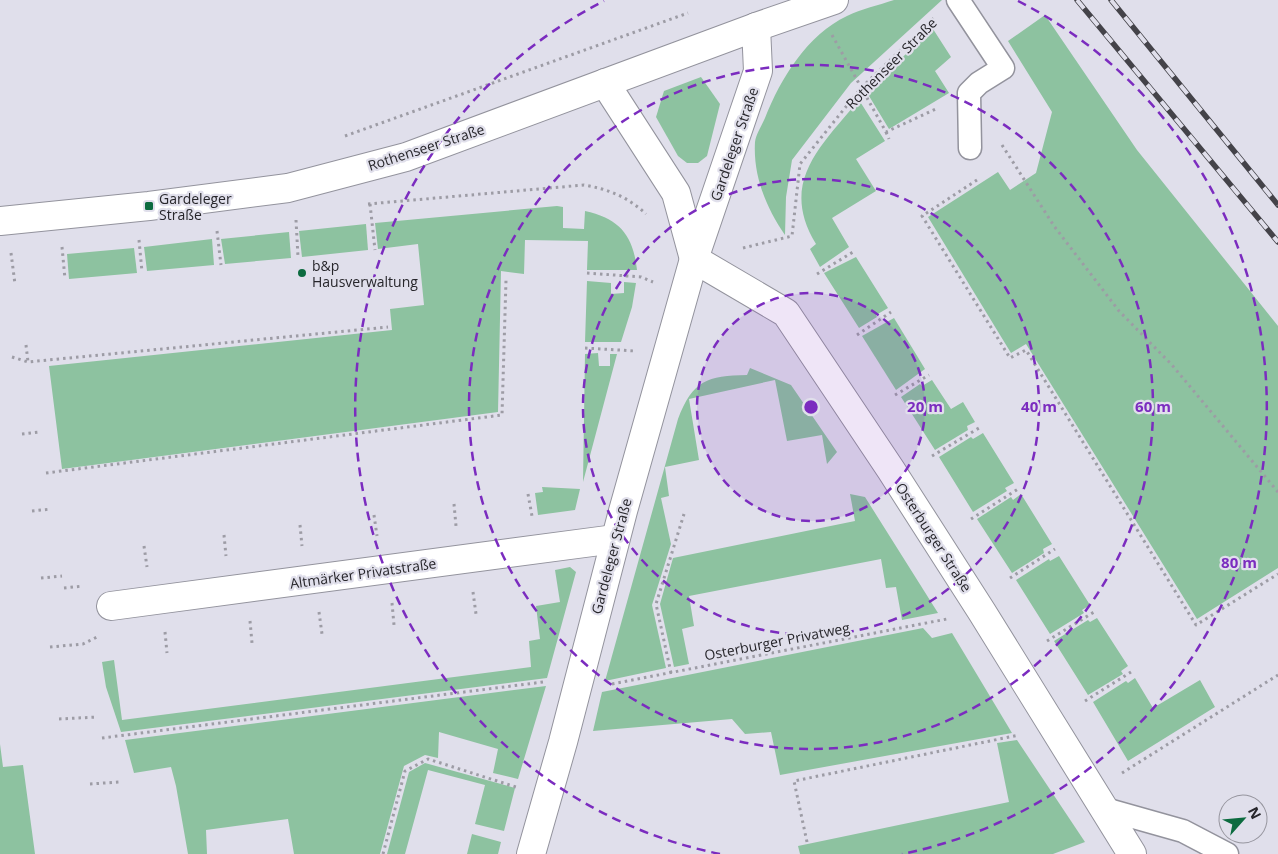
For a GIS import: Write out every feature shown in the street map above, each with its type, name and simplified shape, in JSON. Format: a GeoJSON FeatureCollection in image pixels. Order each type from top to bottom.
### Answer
{"type":"FeatureCollection","features":[{"type":"Feature","properties":{"kind":"street","name":"Rothenseer Straße"},"geometry":{"type":"LineString","coordinates":[[0,220],[149,206],[288,188],[406,158],[825,3]]}},
{"type":"Feature","properties":{"kind":"street","name":"Gardeleger Straße"},"geometry":{"type":"LineString","coordinates":[[531,854],[578,685],[615,539],[668,352],[674,291],[694,259],[758,71],[756,27]]}},
{"type":"Feature","properties":{"kind":"street"},"geometry":{"type":"LineString","coordinates":[[605,84],[676,193],[694,259]]}},
{"type":"Feature","properties":{"kind":"street","name":"Osterburger Straße"},"geometry":{"type":"LineString","coordinates":[[694,259],[786,313],[891,470],[982,612],[1132,854]]}},
{"type":"Feature","properties":{"kind":"street","name":"Altmärker Privatstraße"},"geometry":{"type":"LineString","coordinates":[[111,606],[615,539]]}},
{"type":"Feature","properties":{"kind":"lane"},"geometry":{"type":"LineString","coordinates":[[949,6],[1003,68],[979,83],[969,93],[970,148]]}},
{"type":"Feature","properties":{"kind":"lane"},"geometry":{"type":"LineString","coordinates":[[1099,800],[1183,831],[1227,854]]}},
{"type":"Feature","properties":{"kind":"path"},"geometry":{"type":"LineString","coordinates":[[825,3],[861,88],[889,139]]}},
{"type":"Feature","properties":{"kind":"path","name":"Rothenseer Straße"},"geometry":{"type":"LineString","coordinates":[[792,236],[800,164],[861,88],[949,6]]}},
{"type":"Feature","properties":{"kind":"path"},"geometry":{"type":"LineString","coordinates":[[338,138],[690,13]]}},
{"type":"Feature","properties":{"kind":"path"},"geometry":{"type":"LineString","coordinates":[[886,132],[969,93]]}},
{"type":"Feature","properties":{"kind":"path"},"geometry":{"type":"LineString","coordinates":[[1001,143],[1054,226],[1119,311],[1172,365],[1278,492]]}},
{"type":"Feature","properties":{"kind":"path"},"geometry":{"type":"LineString","coordinates":[[970,148],[985,175],[922,216],[1010,358],[1026,350],[1196,625],[1278,574]]}},
{"type":"Feature","properties":{"kind":"path"},"geometry":{"type":"LineString","coordinates":[[361,205],[584,186],[606,190],[626,199],[637,206],[650,220]]}},
{"type":"Feature","properties":{"kind":"path"},"geometry":{"type":"LineString","coordinates":[[370,204],[375,250]]}},
{"type":"Feature","properties":{"kind":"path"},"geometry":{"type":"LineString","coordinates":[[295,212],[298,257]]}},
{"type":"Feature","properties":{"kind":"path"},"geometry":{"type":"LineString","coordinates":[[217,230],[221,265]]}},
{"type":"Feature","properties":{"kind":"path"},"geometry":{"type":"LineString","coordinates":[[61,238],[65,279]]}},
{"type":"Feature","properties":{"kind":"path"},"geometry":{"type":"LineString","coordinates":[[138,238],[142,272]]}},
{"type":"Feature","properties":{"kind":"path"},"geometry":{"type":"LineString","coordinates":[[10,245],[15,284]]}},
{"type":"Feature","properties":{"kind":"path"},"geometry":{"type":"LineString","coordinates":[[817,274],[853,252]]}},
{"type":"Feature","properties":{"kind":"path"},"geometry":{"type":"LineString","coordinates":[[587,273],[641,277],[674,291]]}},
{"type":"Feature","properties":{"kind":"path"},"geometry":{"type":"LineString","coordinates":[[46,473],[502,415],[506,280]]}},
{"type":"Feature","properties":{"kind":"path"},"geometry":{"type":"LineString","coordinates":[[856,335],[891,312]]}},
{"type":"Feature","properties":{"kind":"path"},"geometry":{"type":"LineString","coordinates":[[12,358],[28,362],[388,327]]}},
{"type":"Feature","properties":{"kind":"path"},"geometry":{"type":"LineString","coordinates":[[26,345],[28,362]]}},
{"type":"Feature","properties":{"kind":"path"},"geometry":{"type":"LineString","coordinates":[[585,348],[668,352]]}},
{"type":"Feature","properties":{"kind":"path"},"geometry":{"type":"LineString","coordinates":[[895,395],[929,374]]}},
{"type":"Feature","properties":{"kind":"path"},"geometry":{"type":"LineString","coordinates":[[932,456],[979,428]]}},
{"type":"Feature","properties":{"kind":"path"},"geometry":{"type":"LineString","coordinates":[[22,434],[39,432]]}},
{"type":"Feature","properties":{"kind":"path"},"geometry":{"type":"LineString","coordinates":[[972,519],[1018,489]]}},
{"type":"Feature","properties":{"kind":"path"},"geometry":{"type":"LineString","coordinates":[[528,494],[533,525]]}},
{"type":"Feature","properties":{"kind":"path"},"geometry":{"type":"LineString","coordinates":[[454,504],[457,530]]}},
{"type":"Feature","properties":{"kind":"path"},"geometry":{"type":"LineString","coordinates":[[32,511],[51,509]]}},
{"type":"Feature","properties":{"kind":"path"},"geometry":{"type":"LineString","coordinates":[[671,673],[656,604],[684,514]]}},
{"type":"Feature","properties":{"kind":"path"},"geometry":{"type":"LineString","coordinates":[[374,515],[378,542]]}},
{"type":"Feature","properties":{"kind":"path"},"geometry":{"type":"LineString","coordinates":[[300,525],[303,551]]}},
{"type":"Feature","properties":{"kind":"path"},"geometry":{"type":"LineString","coordinates":[[224,534],[227,561]]}},
{"type":"Feature","properties":{"kind":"path"},"geometry":{"type":"LineString","coordinates":[[144,546],[147,571]]}},
{"type":"Feature","properties":{"kind":"path"},"geometry":{"type":"LineString","coordinates":[[1010,578],[1055,549]]}},
{"type":"Feature","properties":{"kind":"path"},"geometry":{"type":"LineString","coordinates":[[41,578],[62,576]]}},
{"type":"Feature","properties":{"kind":"path"},"geometry":{"type":"LineString","coordinates":[[473,590],[476,614]]}},
{"type":"Feature","properties":{"kind":"path"},"geometry":{"type":"LineString","coordinates":[[391,594],[394,625]]}},
{"type":"Feature","properties":{"kind":"path"},"geometry":{"type":"LineString","coordinates":[[319,609],[322,634]]}},
{"type":"Feature","properties":{"kind":"path","name":"Osterburger Privatweg"},"geometry":{"type":"LineString","coordinates":[[102,738],[671,673],[982,612]]}},
{"type":"Feature","properties":{"kind":"path"},"geometry":{"type":"LineString","coordinates":[[1047,641],[1094,612]]}},
{"type":"Feature","properties":{"kind":"path"},"geometry":{"type":"LineString","coordinates":[[249,617],[252,642]]}},
{"type":"Feature","properties":{"kind":"path"},"geometry":{"type":"LineString","coordinates":[[164,627],[167,653]]}},
{"type":"Feature","properties":{"kind":"path"},"geometry":{"type":"LineString","coordinates":[[863,629],[864,635]]}},
{"type":"Feature","properties":{"kind":"path"},"geometry":{"type":"LineString","coordinates":[[794,642],[795,648]]}},
{"type":"Feature","properties":{"kind":"path"},"geometry":{"type":"LineString","coordinates":[[50,647],[83,644]]}},
{"type":"Feature","properties":{"kind":"path"},"geometry":{"type":"LineString","coordinates":[[728,655],[730,661]]}},
{"type":"Feature","properties":{"kind":"path"},"geometry":{"type":"LineString","coordinates":[[1086,700],[1131,672]]}},
{"type":"Feature","properties":{"kind":"path"},"geometry":{"type":"LineString","coordinates":[[1099,800],[1278,675]]}},
{"type":"Feature","properties":{"kind":"path"},"geometry":{"type":"LineString","coordinates":[[1254,683],[1257,688]]}},
{"type":"Feature","properties":{"kind":"path"},"geometry":{"type":"LineString","coordinates":[[59,719],[97,717]]}},
{"type":"Feature","properties":{"kind":"path"},"geometry":{"type":"LineString","coordinates":[[807,842],[794,782],[1054,728]]}},
{"type":"Feature","properties":{"kind":"path"},"geometry":{"type":"LineString","coordinates":[[383,854],[405,771],[428,759],[547,797]]}},
{"type":"Feature","properties":{"kind":"path"},"geometry":{"type":"LineString","coordinates":[[90,784],[118,782]]}},
{"type":"Feature","properties":{"kind":"green space"},"geometry":{"type":"Polygon","coordinates":[[[894,0],[942,0],[851,83],[792,160],[786,197],[785,235],[762,191],[756,167],[755,142],[771,103],[787,73],[820,34],[847,16],[894,0]]]}},
{"type":"Feature","properties":{"kind":"green space"},"geometry":{"type":"Polygon","coordinates":[[[1045,15],[1137,150],[1278,326],[1278,568],[1197,619],[1026,344],[1011,353],[928,217],[998,172],[1010,190],[1036,173],[1052,112],[1008,41],[1045,15]]]}},
{"type":"Feature","properties":{"kind":"green space"},"geometry":{"type":"Polygon","coordinates":[[[933,29],[951,57],[935,71],[949,93],[889,129],[866,91],[933,29]]]}},
{"type":"Feature","properties":{"kind":"green space"},"geometry":{"type":"Polygon","coordinates":[[[701,77],[720,104],[707,156],[698,163],[687,163],[678,156],[656,117],[664,91],[701,77]]]}},
{"type":"Feature","properties":{"kind":"green space"},"geometry":{"type":"Polygon","coordinates":[[[859,100],[885,141],[856,159],[876,191],[832,218],[849,247],[820,267],[810,249],[816,244],[805,222],[801,202],[803,183],[809,166],[819,149],[859,100]]]}},
{"type":"Feature","properties":{"kind":"green space"},"geometry":{"type":"Polygon","coordinates":[[[557,206],[563,207],[563,228],[584,229],[585,211],[597,214],[616,224],[628,238],[637,270],[587,270],[588,241],[525,240],[524,274],[501,271],[498,412],[62,469],[49,366],[392,330],[390,309],[424,305],[418,244],[378,249],[375,223],[557,206]]]}},
{"type":"Feature","properties":{"kind":"green space"},"geometry":{"type":"Polygon","coordinates":[[[366,224],[368,250],[302,257],[299,231],[366,224]]]}},
{"type":"Feature","properties":{"kind":"green space"},"geometry":{"type":"Polygon","coordinates":[[[289,232],[291,258],[225,264],[221,239],[289,232]]]}},
{"type":"Feature","properties":{"kind":"green space"},"geometry":{"type":"Polygon","coordinates":[[[212,239],[214,265],[147,271],[144,247],[212,239]]]}},
{"type":"Feature","properties":{"kind":"green space"},"geometry":{"type":"Polygon","coordinates":[[[134,248],[137,273],[69,279],[67,254],[134,248]]]}},
{"type":"Feature","properties":{"kind":"green space"},"geometry":{"type":"Polygon","coordinates":[[[856,257],[888,308],[859,328],[824,273],[856,257]]]}},
{"type":"Feature","properties":{"kind":"green space"},"geometry":{"type":"Polygon","coordinates":[[[587,281],[611,283],[611,294],[624,293],[624,282],[636,283],[632,307],[621,342],[585,342],[587,281]]]}},
{"type":"Feature","properties":{"kind":"green space"},"geometry":{"type":"Polygon","coordinates":[[[894,318],[925,369],[896,390],[862,336],[894,318]]]}},
{"type":"Feature","properties":{"kind":"green space"},"geometry":{"type":"Polygon","coordinates":[[[598,353],[599,366],[610,366],[610,354],[617,354],[583,482],[585,354],[598,353]]]}},
{"type":"Feature","properties":{"kind":"green space"},"geometry":{"type":"Polygon","coordinates":[[[750,368],[791,385],[837,452],[827,464],[822,435],[787,441],[775,380],[689,399],[699,460],[665,467],[669,496],[661,498],[671,544],[652,605],[666,668],[605,681],[678,419],[684,406],[689,396],[703,383],[721,377],[747,375],[750,368]]]}},
{"type":"Feature","properties":{"kind":"green space"},"geometry":{"type":"Polygon","coordinates":[[[932,380],[951,409],[963,402],[975,422],[967,426],[968,430],[935,450],[901,397],[920,384],[922,386],[932,380]]]}},
{"type":"Feature","properties":{"kind":"green space"},"geometry":{"type":"Polygon","coordinates":[[[983,433],[1014,483],[1005,488],[1007,491],[973,512],[939,457],[971,437],[973,439],[983,433]]]}},
{"type":"Feature","properties":{"kind":"green space"},"geometry":{"type":"Polygon","coordinates":[[[542,487],[580,489],[575,510],[538,515],[535,493],[543,492],[542,487]]]}},
{"type":"Feature","properties":{"kind":"green space"},"geometry":{"type":"Polygon","coordinates":[[[850,494],[865,497],[938,613],[902,620],[896,587],[886,588],[881,559],[689,596],[694,626],[682,629],[689,664],[674,667],[660,604],[673,558],[855,521],[850,494]]]}},
{"type":"Feature","properties":{"kind":"green space"},"geometry":{"type":"Polygon","coordinates":[[[1021,494],[1052,544],[1043,549],[1044,553],[1012,573],[977,519],[1011,497],[1013,500],[1021,494]]]}},
{"type":"Feature","properties":{"kind":"green space"},"geometry":{"type":"Polygon","coordinates":[[[1059,556],[1090,605],[1082,610],[1084,613],[1050,634],[1016,580],[1049,559],[1050,561],[1059,556]]]}},
{"type":"Feature","properties":{"kind":"green space"},"geometry":{"type":"Polygon","coordinates":[[[570,567],[576,572],[547,678],[121,732],[106,687],[102,662],[114,660],[122,720],[531,667],[529,641],[540,639],[536,606],[560,602],[555,570],[570,567]]]}},
{"type":"Feature","properties":{"kind":"green space"},"geometry":{"type":"Polygon","coordinates":[[[1097,618],[1128,666],[1121,671],[1123,674],[1088,695],[1054,641],[1088,620],[1090,622],[1097,618]]]}},
{"type":"Feature","properties":{"kind":"green space"},"geometry":{"type":"Polygon","coordinates":[[[923,628],[932,638],[952,633],[1012,733],[780,775],[771,732],[745,734],[732,719],[593,731],[602,692],[923,628]]]}},
{"type":"Feature","properties":{"kind":"green space"},"geometry":{"type":"Polygon","coordinates":[[[1135,678],[1153,708],[1200,680],[1215,707],[1128,761],[1093,702],[1126,681],[1128,683],[1135,678]]]}},
{"type":"Feature","properties":{"kind":"green space"},"geometry":{"type":"Polygon","coordinates":[[[546,686],[518,779],[493,773],[498,749],[439,732],[438,758],[425,755],[404,766],[380,854],[294,854],[288,819],[206,830],[207,854],[188,854],[171,767],[134,773],[125,740],[546,686]]]}},
{"type":"Feature","properties":{"kind":"green space"},"geometry":{"type":"Polygon","coordinates":[[[1017,740],[1085,842],[1053,854],[800,854],[798,846],[1009,802],[997,743],[1017,740]]]}},
{"type":"Feature","properties":{"kind":"green space"},"geometry":{"type":"Polygon","coordinates":[[[0,744],[3,767],[23,765],[35,854],[0,854],[0,744]]]}},
{"type":"Feature","properties":{"kind":"green space"},"geometry":{"type":"Polygon","coordinates":[[[425,763],[515,788],[504,831],[475,824],[485,785],[428,770],[405,854],[387,854],[409,772],[425,763]]]}},
{"type":"Feature","properties":{"kind":"green space"},"geometry":{"type":"Polygon","coordinates":[[[472,834],[501,842],[498,854],[467,854],[472,834]]]}},
{"type":"Feature","properties":{"kind":"railway"},"geometry":{"type":"LineString","coordinates":[[1077,0],[1278,242]]}},
{"type":"Feature","properties":{"kind":"railway"},"geometry":{"type":"LineString","coordinates":[[1111,0],[1278,205]]}},
{"type":"Feature","properties":{"kind":"place","name":"Gardeleger Straße"},"geometry":{"type":"Point","coordinates":[149,206]}},
{"type":"Feature","properties":{"kind":"place","name":"b&p Hausverwaltung"},"geometry":{"type":"Point","coordinates":[302,273]}}]}
